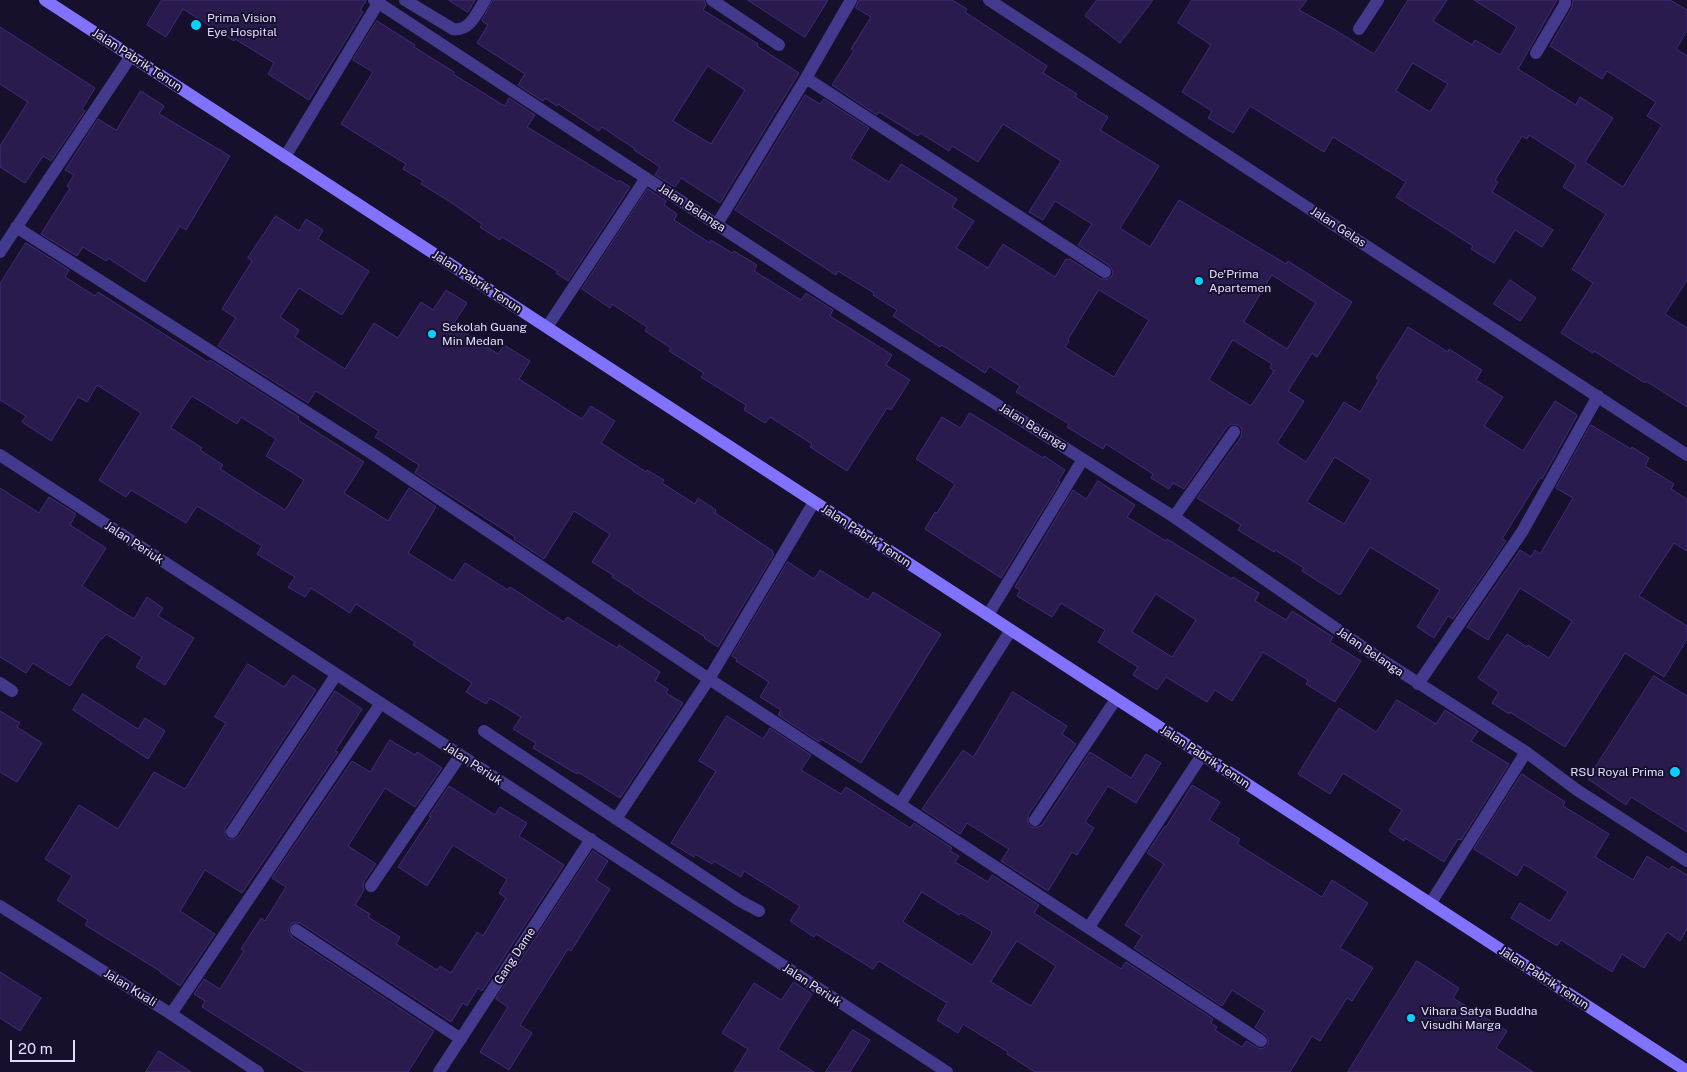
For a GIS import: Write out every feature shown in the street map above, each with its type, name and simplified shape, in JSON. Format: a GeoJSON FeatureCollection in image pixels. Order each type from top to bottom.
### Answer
{"type":"FeatureCollection","features":[{"type":"Feature","properties":{"kind":"street","name":"Jalan Pabrik Tenun"},"geometry":{"type":"LineString","coordinates":[[45,0],[1687,1071]]}},
{"type":"Feature","properties":{"kind":"street"},"geometry":{"type":"LineString","coordinates":[[405,0],[452,29],[457,30],[469,24],[485,0]]}},
{"type":"Feature","properties":{"kind":"street"},"geometry":{"type":"LineString","coordinates":[[712,0],[779,45]]}},
{"type":"Feature","properties":{"kind":"street"},"geometry":{"type":"LineString","coordinates":[[717,224],[851,0]]}},
{"type":"Feature","properties":{"kind":"street","name":"Jalan Gelas"},"geometry":{"type":"LineString","coordinates":[[989,0],[1687,455]]}},
{"type":"Feature","properties":{"kind":"street"},"geometry":{"type":"LineString","coordinates":[[1359,29],[1378,0]]}},
{"type":"Feature","properties":{"kind":"street"},"geometry":{"type":"LineString","coordinates":[[1536,53],[1566,0]]}},
{"type":"Feature","properties":{"kind":"street"},"geometry":{"type":"LineString","coordinates":[[285,157],[378,1]]}},
{"type":"Feature","properties":{"kind":"street","name":"Jalan Belanga"},"geometry":{"type":"LineString","coordinates":[[378,1],[829,298],[1174,517],[1418,684],[1526,752],[1577,790],[1687,860]]}},
{"type":"Feature","properties":{"kind":"street"},"geometry":{"type":"LineString","coordinates":[[0,252],[131,56]]}},
{"type":"Feature","properties":{"kind":"street"},"geometry":{"type":"LineString","coordinates":[[806,78],[1104,272]]}},
{"type":"Feature","properties":{"kind":"street"},"geometry":{"type":"LineString","coordinates":[[547,328],[646,178]]}},
{"type":"Feature","properties":{"kind":"street"},"geometry":{"type":"LineString","coordinates":[[16,227],[371,453],[709,679],[1262,1041]]}},
{"type":"Feature","properties":{"kind":"street"},"geometry":{"type":"LineString","coordinates":[[1418,684],[1522,532],[1598,396]]}},
{"type":"Feature","properties":{"kind":"street"},"geometry":{"type":"LineString","coordinates":[[1174,517],[1234,432]]}},
{"type":"Feature","properties":{"kind":"street","name":"Jalan Periuk"},"geometry":{"type":"LineString","coordinates":[[0,455],[460,756],[591,839],[763,954],[947,1072]]}},
{"type":"Feature","properties":{"kind":"street"},"geometry":{"type":"LineString","coordinates":[[988,616],[1083,459]]}},
{"type":"Feature","properties":{"kind":"street"},"geometry":{"type":"LineString","coordinates":[[616,819],[709,679],[814,502]]}},
{"type":"Feature","properties":{"kind":"street"},"geometry":{"type":"LineString","coordinates":[[900,804],[1011,630]]}},
{"type":"Feature","properties":{"kind":"street"},"geometry":{"type":"LineString","coordinates":[[232,832],[336,675]]}},
{"type":"Feature","properties":{"kind":"street"},"geometry":{"type":"LineString","coordinates":[[0,683],[12,691]]}},
{"type":"Feature","properties":{"kind":"street"},"geometry":{"type":"LineString","coordinates":[[1035,820],[1116,699]]}},
{"type":"Feature","properties":{"kind":"street"},"geometry":{"type":"LineString","coordinates":[[170,1014],[381,703]]}},
{"type":"Feature","properties":{"kind":"street"},"geometry":{"type":"LineString","coordinates":[[484,731],[740,901],[759,911]]}},
{"type":"Feature","properties":{"kind":"street"},"geometry":{"type":"LineString","coordinates":[[1430,904],[1526,752]]}},
{"type":"Feature","properties":{"kind":"street"},"geometry":{"type":"LineString","coordinates":[[1089,927],[1202,755]]}},
{"type":"Feature","properties":{"kind":"street"},"geometry":{"type":"LineString","coordinates":[[371,886],[460,756]]}},
{"type":"Feature","properties":{"kind":"street","name":"Gang Dame"},"geometry":{"type":"LineString","coordinates":[[440,1072],[591,839]]}},
{"type":"Feature","properties":{"kind":"street","name":"Jalan Kuali"},"geometry":{"type":"LineString","coordinates":[[0,906],[258,1072]]}},
{"type":"Feature","properties":{"kind":"street"},"geometry":{"type":"LineString","coordinates":[[296,930],[461,1039]]}},
{"type":"Feature","properties":{"kind":"building"},"geometry":{"type":"Polygon","coordinates":[[[162,0],[366,1],[360,10],[363,12],[309,100],[268,74],[274,63],[183,9],[166,37],[147,25],[162,0]]]}},
{"type":"Feature","properties":{"kind":"building"},"geometry":{"type":"Polygon","coordinates":[[[449,0],[475,0],[468,12],[449,0]]]}},
{"type":"Feature","properties":{"kind":"building"},"geometry":{"type":"Polygon","coordinates":[[[493,0],[704,0],[706,5],[703,10],[758,44],[757,46],[799,73],[720,203],[681,178],[675,187],[655,175],[660,167],[602,127],[599,131],[558,104],[557,106],[545,98],[543,101],[518,85],[525,74],[477,43],[488,25],[482,21],[493,0]],[[708,66],[673,121],[711,144],[745,90],[708,66]]]}},
{"type":"Feature","properties":{"kind":"building"},"geometry":{"type":"Polygon","coordinates":[[[748,0],[828,0],[805,37],[748,0]]]}},
{"type":"Feature","properties":{"kind":"building"},"geometry":{"type":"Polygon","coordinates":[[[859,0],[952,0],[967,9],[965,12],[1047,66],[1043,73],[1077,94],[1075,97],[1108,117],[1100,130],[1159,166],[1120,228],[1150,247],[1179,200],[1286,264],[1288,261],[1352,302],[1317,357],[1312,353],[1288,391],[1304,401],[1277,443],[1306,462],[1344,402],[1360,412],[1379,380],[1376,378],[1408,327],[1448,352],[1449,349],[1482,370],[1476,380],[1503,397],[1484,426],[1523,451],[1555,401],[1576,414],[1577,416],[1542,479],[1540,478],[1502,539],[1506,541],[1453,619],[1448,616],[1434,638],[1417,627],[1440,590],[1370,547],[1340,595],[1302,571],[1304,568],[1238,530],[1241,525],[1197,498],[1241,437],[1242,429],[1238,425],[1231,424],[1227,427],[1184,489],[1173,483],[1169,489],[1151,478],[1153,474],[1106,444],[1103,449],[1067,427],[1069,424],[1016,392],[1020,386],[989,366],[985,373],[942,345],[940,347],[893,316],[897,310],[873,295],[874,293],[838,271],[836,275],[735,210],[805,95],[820,104],[824,99],[869,128],[850,158],[889,182],[901,164],[957,199],[952,207],[974,221],[956,248],[988,268],[1003,244],[1055,277],[1066,259],[1070,259],[1101,279],[1108,279],[1112,276],[1113,272],[1110,266],[1078,245],[1092,224],[1055,201],[1043,220],[1029,212],[1061,161],[1003,124],[978,162],[952,146],[949,151],[920,133],[918,136],[879,112],[877,115],[832,85],[854,51],[851,49],[871,17],[856,8],[859,0]],[[1272,275],[1244,322],[1287,349],[1316,303],[1272,275]],[[1099,290],[1065,347],[1114,377],[1149,320],[1099,290]],[[1233,340],[1209,380],[1251,406],[1274,371],[1270,368],[1272,364],[1233,340]],[[1335,457],[1307,502],[1344,524],[1371,480],[1335,457]]]}},
{"type":"Feature","properties":{"kind":"building"},"geometry":{"type":"Polygon","coordinates":[[[1097,0],[1153,0],[1120,43],[1085,16],[1097,0]]]}},
{"type":"Feature","properties":{"kind":"building"},"geometry":{"type":"Polygon","coordinates":[[[1192,0],[1307,0],[1299,10],[1374,54],[1408,0],[1447,0],[1433,21],[1472,45],[1475,40],[1500,55],[1517,27],[1474,0],[1557,0],[1518,69],[1576,105],[1580,97],[1613,118],[1585,162],[1623,187],[1662,125],[1647,116],[1656,102],[1607,71],[1602,79],[1550,46],[1572,8],[1573,0],[1670,0],[1687,10],[1687,31],[1676,49],[1687,56],[1687,280],[1665,314],[1687,328],[1687,407],[1646,381],[1645,383],[1561,333],[1593,283],[1572,269],[1606,214],[1563,187],[1576,165],[1529,135],[1527,139],[1522,136],[1495,180],[1498,182],[1492,192],[1553,230],[1542,247],[1515,230],[1494,263],[1471,249],[1473,246],[1396,197],[1406,182],[1333,137],[1324,152],[1250,106],[1233,133],[1208,118],[1212,111],[1182,92],[1211,45],[1178,23],[1192,0]],[[1413,63],[1396,91],[1430,112],[1448,84],[1413,63]]]}},
{"type":"Feature","properties":{"kind":"building"},"geometry":{"type":"Polygon","coordinates":[[[377,21],[454,72],[453,74],[501,104],[505,106],[509,98],[535,115],[527,127],[618,182],[619,180],[630,187],[568,281],[556,273],[557,271],[502,237],[500,240],[480,227],[482,224],[421,184],[423,181],[403,169],[406,164],[341,124],[373,72],[353,60],[377,21]]]}},
{"type":"Feature","properties":{"kind":"building"},"geometry":{"type":"Polygon","coordinates":[[[0,27],[95,88],[82,109],[85,111],[51,161],[43,156],[25,183],[0,167],[0,146],[28,102],[0,84],[0,27]]]}},
{"type":"Feature","properties":{"kind":"building"},"geometry":{"type":"Polygon","coordinates":[[[141,91],[164,106],[159,114],[230,156],[186,230],[180,226],[145,282],[108,258],[106,261],[83,247],[77,256],[41,234],[70,188],[67,186],[74,175],[65,170],[98,119],[116,130],[141,91]]]}},
{"type":"Feature","properties":{"kind":"building"},"geometry":{"type":"Polygon","coordinates":[[[648,189],[666,201],[664,205],[677,214],[674,220],[710,243],[711,240],[757,265],[754,271],[801,300],[806,293],[833,310],[830,316],[892,355],[886,365],[910,380],[891,410],[887,408],[847,471],[810,447],[812,444],[770,417],[765,423],[744,410],[746,405],[701,377],[704,373],[669,351],[671,348],[645,331],[647,327],[612,304],[610,308],[582,289],[648,189]]]}},
{"type":"Feature","properties":{"kind":"building"},"geometry":{"type":"Polygon","coordinates":[[[276,216],[299,231],[306,219],[323,230],[318,239],[369,271],[342,315],[299,288],[280,317],[299,330],[295,337],[345,369],[374,323],[398,338],[421,302],[433,310],[446,290],[467,303],[454,323],[466,331],[465,333],[498,354],[504,345],[530,361],[519,379],[582,419],[591,406],[615,421],[601,443],[646,472],[647,470],[664,480],[662,483],[695,504],[698,498],[716,510],[715,513],[773,551],[772,553],[774,554],[718,647],[592,562],[610,534],[574,511],[544,559],[514,539],[515,537],[415,473],[419,465],[375,437],[379,431],[316,391],[308,403],[218,346],[236,318],[222,309],[252,261],[248,258],[276,216]]]}},
{"type":"Feature","properties":{"kind":"building"},"geometry":{"type":"Polygon","coordinates":[[[26,243],[69,270],[65,277],[95,296],[98,292],[208,362],[210,360],[299,417],[298,420],[364,462],[344,493],[388,521],[409,488],[436,507],[408,553],[453,581],[465,563],[508,590],[510,587],[564,622],[567,617],[617,648],[619,645],[660,672],[655,681],[668,689],[666,693],[683,703],[620,798],[578,772],[577,774],[533,748],[536,743],[513,729],[521,717],[490,698],[486,704],[466,692],[472,683],[413,645],[415,642],[356,604],[350,613],[311,588],[305,597],[288,587],[295,577],[257,554],[262,546],[197,506],[186,523],[131,490],[126,497],[99,480],[141,413],[97,385],[87,402],[78,397],[51,441],[22,422],[26,416],[0,400],[0,284],[26,243]],[[192,396],[171,428],[202,448],[200,450],[223,465],[220,469],[285,510],[304,480],[266,456],[276,439],[241,417],[237,424],[192,396]]]}},
{"type":"Feature","properties":{"kind":"building"},"geometry":{"type":"Polygon","coordinates":[[[1510,280],[1536,298],[1520,321],[1494,304],[1510,280]]]}},
{"type":"Feature","properties":{"kind":"building"},"geometry":{"type":"Polygon","coordinates":[[[970,413],[1065,470],[1058,481],[1060,482],[1001,578],[925,529],[955,484],[916,459],[942,417],[960,428],[970,413]]]}},
{"type":"Feature","properties":{"kind":"building"},"geometry":{"type":"Polygon","coordinates":[[[1591,425],[1649,458],[1645,466],[1674,484],[1671,489],[1687,499],[1687,551],[1674,543],[1639,596],[1687,626],[1687,639],[1664,677],[1625,653],[1565,747],[1510,712],[1509,714],[1492,703],[1499,692],[1478,678],[1507,634],[1549,658],[1572,621],[1520,588],[1488,640],[1467,627],[1520,550],[1531,557],[1535,550],[1540,554],[1573,498],[1556,488],[1591,425]]]}},
{"type":"Feature","properties":{"kind":"building"},"geometry":{"type":"Polygon","coordinates":[[[1098,481],[1135,505],[1127,517],[1259,593],[1255,601],[1286,620],[1292,611],[1333,637],[1330,642],[1361,661],[1335,702],[1306,684],[1308,680],[1263,652],[1232,701],[1215,690],[1207,702],[1166,677],[1157,690],[1133,675],[1138,667],[1098,642],[1105,630],[1061,603],[1052,617],[1017,596],[1020,590],[1015,587],[1073,490],[1086,499],[1098,481]],[[1156,594],[1132,632],[1172,657],[1196,620],[1156,594]]]}},
{"type":"Feature","properties":{"kind":"building"},"geometry":{"type":"Polygon","coordinates":[[[0,488],[39,513],[49,497],[76,514],[70,525],[106,548],[82,586],[134,619],[147,597],[163,608],[158,616],[194,638],[165,685],[136,667],[142,657],[106,634],[101,638],[70,686],[33,663],[26,673],[0,657],[0,488]]]}},
{"type":"Feature","properties":{"kind":"building"},"geometry":{"type":"Polygon","coordinates":[[[788,562],[814,579],[820,570],[868,600],[873,592],[941,634],[861,763],[821,739],[819,742],[778,715],[781,710],[760,697],[769,682],[736,661],[737,659],[732,656],[788,562]]]}},
{"type":"Feature","properties":{"kind":"building"},"geometry":{"type":"Polygon","coordinates":[[[248,664],[284,687],[293,675],[316,690],[225,828],[225,835],[228,839],[235,839],[239,836],[335,691],[362,709],[335,751],[338,752],[242,893],[205,870],[180,911],[215,934],[180,986],[160,971],[85,925],[88,920],[57,900],[72,876],[45,859],[79,805],[118,829],[154,772],[185,789],[226,723],[215,717],[248,664]]]}},
{"type":"Feature","properties":{"kind":"building"},"geometry":{"type":"Polygon","coordinates":[[[1654,676],[1687,696],[1687,832],[1631,797],[1626,805],[1588,779],[1654,676]]]}},
{"type":"Feature","properties":{"kind":"building"},"geometry":{"type":"Polygon","coordinates":[[[1013,692],[1067,726],[1062,734],[1076,744],[1028,815],[1028,823],[1031,827],[1042,825],[1090,752],[1131,778],[1146,754],[1161,763],[1136,803],[1108,786],[1085,822],[1094,828],[1077,855],[1072,852],[1048,891],[1001,861],[1009,849],[967,823],[960,834],[922,809],[963,750],[973,757],[1013,692]]]}},
{"type":"Feature","properties":{"kind":"building"},"geometry":{"type":"Polygon","coordinates":[[[83,694],[138,729],[145,718],[165,731],[148,759],[73,710],[83,694]]]}},
{"type":"Feature","properties":{"kind":"building"},"geometry":{"type":"Polygon","coordinates":[[[1397,700],[1436,724],[1445,710],[1478,731],[1471,741],[1509,764],[1461,840],[1458,839],[1444,862],[1405,838],[1404,841],[1389,831],[1402,810],[1343,773],[1330,794],[1298,774],[1339,708],[1376,732],[1397,700]]]}},
{"type":"Feature","properties":{"kind":"building"},"geometry":{"type":"Polygon","coordinates":[[[0,711],[20,723],[17,727],[42,743],[17,782],[0,772],[0,711]]]}},
{"type":"Feature","properties":{"kind":"building"},"geometry":{"type":"Polygon","coordinates":[[[727,716],[763,739],[770,728],[811,755],[801,770],[841,794],[846,787],[910,828],[914,823],[952,848],[950,851],[959,856],[955,862],[988,882],[992,875],[1039,905],[1034,913],[1121,969],[1126,962],[1213,1019],[1211,1023],[1217,1027],[1215,1030],[1242,1047],[1246,1041],[1260,1049],[1264,1048],[1268,1045],[1268,1037],[1255,1027],[1265,1011],[1232,990],[1222,1006],[1134,948],[1142,936],[1125,925],[1164,864],[1147,853],[1192,785],[1220,802],[1209,820],[1240,839],[1237,844],[1322,897],[1332,880],[1368,903],[1340,948],[1373,968],[1352,1001],[1347,998],[1320,1041],[1312,1036],[1290,1072],[1035,1072],[1007,1054],[1008,1052],[963,1024],[958,1033],[937,1020],[947,1003],[879,961],[873,969],[816,934],[814,937],[790,921],[800,906],[744,871],[741,877],[714,861],[712,864],[695,854],[694,857],[671,843],[716,771],[699,761],[727,716]],[[922,892],[903,922],[972,965],[992,933],[991,931],[961,913],[959,915],[922,892]],[[1017,941],[991,982],[1031,1006],[1056,966],[1017,941]]]}},
{"type":"Feature","properties":{"kind":"building"},"geometry":{"type":"Polygon","coordinates":[[[390,740],[415,755],[417,752],[442,768],[415,807],[385,788],[348,846],[376,864],[364,881],[364,890],[355,905],[370,914],[368,917],[400,937],[396,944],[437,970],[440,966],[451,973],[477,932],[483,936],[506,898],[499,893],[507,879],[453,845],[427,886],[398,867],[449,786],[495,815],[500,807],[527,823],[519,836],[564,865],[482,991],[478,988],[467,1006],[463,1003],[451,1022],[300,923],[292,923],[288,930],[292,937],[434,1031],[408,1072],[305,1072],[202,1007],[205,1001],[194,994],[204,979],[220,989],[244,951],[241,949],[261,918],[265,921],[286,887],[272,878],[352,761],[370,772],[390,740]]]}},
{"type":"Feature","properties":{"kind":"building"},"geometry":{"type":"Polygon","coordinates":[[[1522,774],[1565,802],[1563,806],[1609,834],[1595,857],[1633,880],[1647,856],[1669,870],[1672,866],[1687,875],[1687,929],[1680,941],[1667,932],[1644,968],[1622,954],[1612,972],[1561,940],[1557,946],[1511,918],[1520,903],[1550,921],[1568,892],[1524,864],[1517,876],[1474,849],[1522,774]]]}},
{"type":"Feature","properties":{"kind":"building"},"geometry":{"type":"Polygon","coordinates":[[[593,851],[608,861],[596,880],[610,889],[571,951],[568,949],[520,1025],[532,1033],[509,1070],[480,1052],[508,1007],[496,999],[593,851]]]}},
{"type":"Feature","properties":{"kind":"building"},"geometry":{"type":"Polygon","coordinates":[[[1417,961],[1459,988],[1453,998],[1507,1031],[1496,1048],[1533,1072],[1348,1072],[1417,961]]]}},
{"type":"Feature","properties":{"kind":"building"},"geometry":{"type":"Polygon","coordinates":[[[0,972],[41,998],[20,1031],[0,1018],[0,972]]]}},
{"type":"Feature","properties":{"kind":"building"},"geometry":{"type":"Polygon","coordinates":[[[794,982],[812,994],[778,1049],[814,1072],[734,1072],[748,1049],[722,1033],[754,983],[781,1000],[794,982]]]}},
{"type":"Feature","properties":{"kind":"building"},"geometry":{"type":"Polygon","coordinates":[[[853,1030],[870,1040],[850,1072],[826,1072],[853,1030]]]}},
{"type":"Feature","properties":{"kind":"building"},"geometry":{"type":"Polygon","coordinates":[[[159,1051],[191,1072],[146,1072],[159,1051]]]}},
{"type":"Feature","properties":{"kind":"place","name":"Prima Vision Eye Hospital"},"geometry":{"type":"Point","coordinates":[196,25]}},
{"type":"Feature","properties":{"kind":"place","name":"De'Prima Apartemen"},"geometry":{"type":"Point","coordinates":[1199,281]}},
{"type":"Feature","properties":{"kind":"place","name":"Sekolah Guang Min Medan"},"geometry":{"type":"Point","coordinates":[432,334]}},
{"type":"Feature","properties":{"kind":"place","name":"RSU Royal Prima"},"geometry":{"type":"Point","coordinates":[1675,772]}},
{"type":"Feature","properties":{"kind":"place","name":"Vihara Satya Buddha Visudhi Marga"},"geometry":{"type":"Point","coordinates":[1411,1018]}}]}
